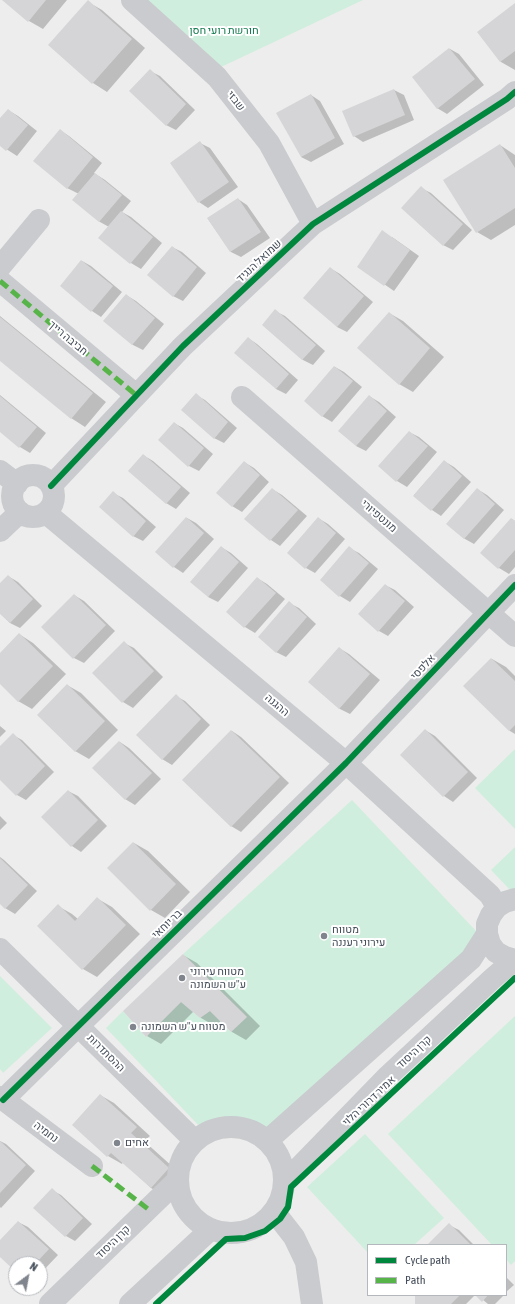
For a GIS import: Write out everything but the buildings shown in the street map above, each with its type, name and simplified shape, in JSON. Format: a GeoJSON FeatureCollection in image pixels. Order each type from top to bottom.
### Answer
{"type":"FeatureCollection","features":[{"type":"Feature","properties":{"kind":"street","name":"שבזי"},"geometry":{"type":"LineString","coordinates":[[132,0],[217,76],[269,143],[313,224]]}},
{"type":"Feature","properties":{"kind":"street","name":"שמואל הנגיד"},"geometry":{"type":"LineString","coordinates":[[51,486],[183,346],[313,224],[507,99],[515,92]]}},
{"type":"Feature","properties":{"kind":"street"},"geometry":{"type":"LineString","coordinates":[[0,267],[39,220]]}},
{"type":"Feature","properties":{"kind":"street","name":"חביבה רייך"},"geometry":{"type":"LineString","coordinates":[[0,281],[136,395]]}},
{"type":"Feature","properties":{"kind":"street","name":"מונטפיורי"},"geometry":{"type":"LineString","coordinates":[[242,397],[515,636]]}},
{"type":"Feature","properties":{"kind":"street"},"geometry":{"type":"LineString","coordinates":[[34,476],[47,480],[51,486],[54,497],[50,508],[46,513],[40,516],[26,516],[16,508],[8,477],[22,479],[34,476]]}},
{"type":"Feature","properties":{"kind":"street"},"geometry":{"type":"LineString","coordinates":[[0,531],[20,512]]}},
{"type":"Feature","properties":{"kind":"street","name":"ההגנה"},"geometry":{"type":"LineString","coordinates":[[46,513],[346,763],[490,895],[506,903]]}},
{"type":"Feature","properties":{"kind":"street","name":"אלפסי"},"geometry":{"type":"LineString","coordinates":[[346,763],[515,585]]}},
{"type":"Feature","properties":{"kind":"street","name":"בר יוחאי"},"geometry":{"type":"LineString","coordinates":[[2,1098],[346,763]]}},
{"type":"Feature","properties":{"kind":"street"},"geometry":{"type":"LineString","coordinates":[[506,903],[490,915],[487,924],[487,934],[490,944],[496,952],[504,957],[515,960]]}},
{"type":"Feature","properties":{"kind":"street"},"geometry":{"type":"LineString","coordinates":[[267,1141],[471,959],[487,934]]}},
{"type":"Feature","properties":{"kind":"street","name":"ההסתדרות"},"geometry":{"type":"LineString","coordinates":[[0,949],[195,1141]]}},
{"type":"Feature","properties":{"kind":"street","name":"קרן היסוד"},"geometry":{"type":"LineString","coordinates":[[284,1183],[388,1076],[492,979],[515,960]]}},
{"type":"Feature","properties":{"kind":"street","name":"נחמיה"},"geometry":{"type":"LineString","coordinates":[[2,1098],[92,1166]]}},
{"type":"Feature","properties":{"kind":"street"},"geometry":{"type":"LineString","coordinates":[[223,1127],[239,1128],[254,1132],[267,1141],[277,1153],[282,1168],[284,1183],[280,1200],[272,1215],[258,1225],[242,1232],[227,1233],[211,1229],[198,1222],[187,1210],[180,1196],[178,1181],[179,1166],[185,1152],[195,1141],[208,1132],[223,1127]]}},
{"type":"Feature","properties":{"kind":"street","name":"קרן היסוד"},"geometry":{"type":"LineString","coordinates":[[50,1304],[178,1181]]}},
{"type":"Feature","properties":{"kind":"street"},"geometry":{"type":"LineString","coordinates":[[273,1212],[294,1237],[306,1262],[312,1304]]}},
{"type":"Feature","properties":{"kind":"street"},"geometry":{"type":"LineString","coordinates":[[130,1304],[211,1229]]}},
{"type":"Feature","properties":{"kind":"green space","name":"חורשת רועי חסן"},"geometry":{"type":"Polygon","coordinates":[[[145,0],[363,0],[219,68],[145,0]]]}},
{"type":"Feature","properties":{"kind":"green space"},"geometry":{"type":"Polygon","coordinates":[[[515,749],[515,829],[475,788],[515,749]]]}},
{"type":"Feature","properties":{"kind":"green space","name":"מטווח עירוני רעננה"},"geometry":{"type":"Polygon","coordinates":[[[352,800],[478,933],[468,955],[265,1130],[252,1123],[229,1121],[220,1122],[201,1128],[106,1028],[123,1011],[146,1037],[181,1002],[200,1018],[210,1011],[231,1032],[247,1017],[183,954],[352,800]]]}},
{"type":"Feature","properties":{"kind":"green space"},"geometry":{"type":"Polygon","coordinates":[[[515,847],[515,890],[512,892],[491,870],[515,847]]]}},
{"type":"Feature","properties":{"kind":"green space"},"geometry":{"type":"Polygon","coordinates":[[[0,976],[52,1028],[3,1073],[0,1069],[0,976]]]}},
{"type":"Feature","properties":{"kind":"green space"},"geometry":{"type":"Polygon","coordinates":[[[515,1016],[515,1261],[511,1265],[507,1260],[507,1244],[491,1244],[388,1134],[515,1016]]]}},
{"type":"Feature","properties":{"kind":"green space"},"geometry":{"type":"Polygon","coordinates":[[[365,1134],[444,1218],[415,1244],[367,1244],[367,1252],[307,1187],[365,1134]]]}},
{"type":"Feature","properties":{"kind":"marked path"},"geometry":{"type":"LineString","coordinates":[[0,281],[136,395]]}},
{"type":"Feature","properties":{"kind":"marked path"},"geometry":{"type":"LineString","coordinates":[[92,1166],[148,1209]]}},
{"type":"Feature","properties":{"kind":"cycle path"},"geometry":{"type":"LineString","coordinates":[[51,486],[183,346],[313,224],[507,99],[515,92]]}},
{"type":"Feature","properties":{"kind":"cycle path"},"geometry":{"type":"LineString","coordinates":[[3,1100],[346,763],[515,585]]}},
{"type":"Feature","properties":{"kind":"cycle path","name":"אמיר דרורי הלוי"},"geometry":{"type":"LineString","coordinates":[[156,1304],[226,1239],[245,1238],[265,1231],[280,1219],[288,1207],[291,1187],[515,978]]}},
{"type":"Feature","properties":{"kind":"place","name":"מטווח עירוני רעננה"},"geometry":{"type":"Point","coordinates":[324,936]}},
{"type":"Feature","properties":{"kind":"place","name":"מטווח עירוני ע\"ש השמונה"},"geometry":{"type":"Point","coordinates":[182,978]}},
{"type":"Feature","properties":{"kind":"place","name":"מטווח ע\"ש השמונה"},"geometry":{"type":"Point","coordinates":[133,1027]}},
{"type":"Feature","properties":{"kind":"place","name":"אחים"},"geometry":{"type":"Point","coordinates":[117,1143]}}]}
